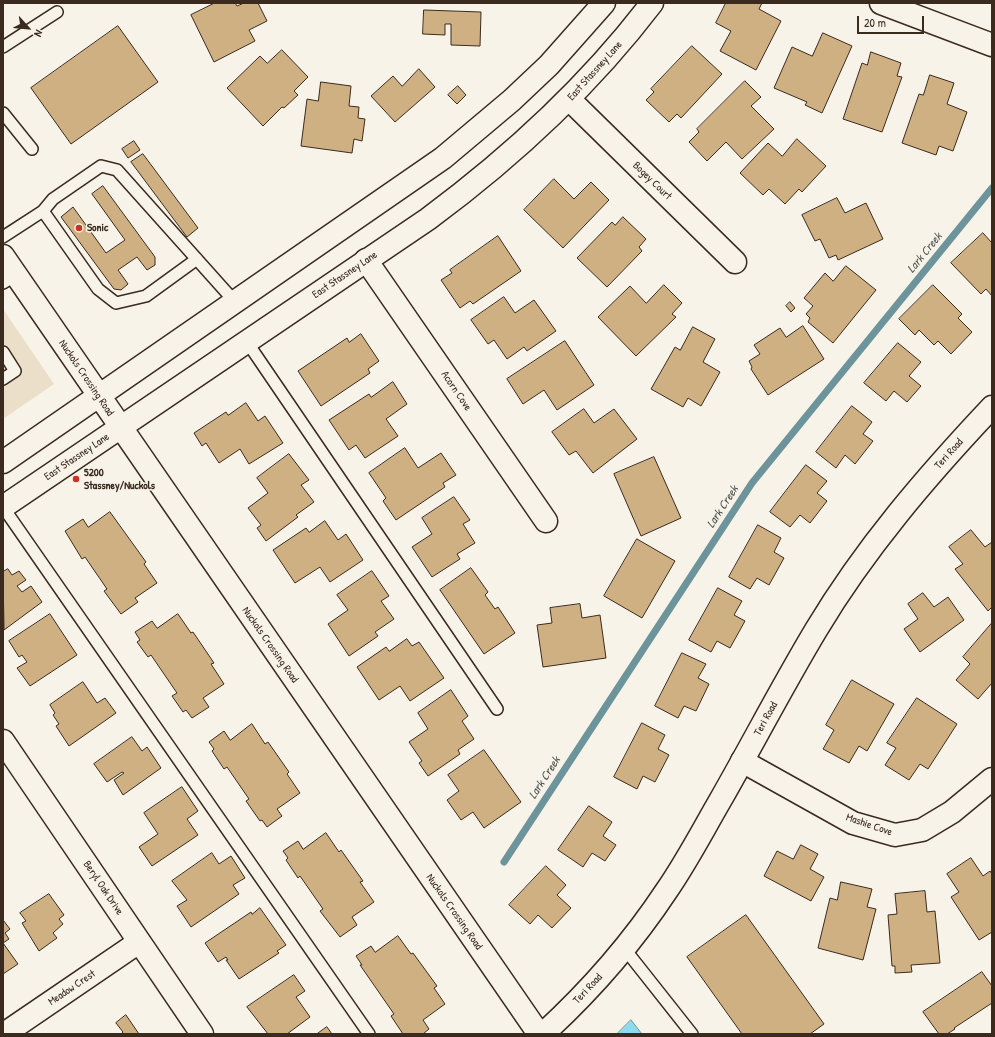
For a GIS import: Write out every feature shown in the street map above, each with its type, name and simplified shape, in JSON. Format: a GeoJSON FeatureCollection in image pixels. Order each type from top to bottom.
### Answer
{"type":"FeatureCollection","features":[{"type":"Feature","properties":{"kind":"street"},"geometry":{"type":"LineString","coordinates":[[3,462],[406,186],[479,130],[549,65],[604,3]]}},
{"type":"Feature","properties":{"kind":"street","name":"East Stassney Lane"},"geometry":{"type":"LineString","coordinates":[[3,507],[247,342],[469,189],[507,158],[570,100],[652,3]]}},
{"type":"Feature","properties":{"kind":"street"},"geometry":{"type":"LineString","coordinates":[[881,3],[990,40]]}},
{"type":"Feature","properties":{"kind":"street","name":"Bogey Court"},"geometry":{"type":"LineString","coordinates":[[570,100],[735,262]]}},
{"type":"Feature","properties":{"kind":"street","name":"Nuckols Crossing Road"},"geometry":{"type":"LineString","coordinates":[[3,256],[9,279],[99,397],[539,1034]]}},
{"type":"Feature","properties":{"kind":"street","name":"Acorn Cove"},"geometry":{"type":"LineString","coordinates":[[366,260],[546,521]]}},
{"type":"Feature","properties":{"kind":"street","name":"Teri Road"},"geometry":{"type":"LineString","coordinates":[[543,1034],[571,1008],[624,948],[668,889],[813,635],[847,581],[880,535],[916,491],[992,407]]}},
{"type":"Feature","properties":{"kind":"street","name":"Beryl Oak Drive"},"geometry":{"type":"LineString","coordinates":[[3,741],[202,1034]]}},
{"type":"Feature","properties":{"kind":"street","name":"Mashie Cove"},"geometry":{"type":"LineString","coordinates":[[742,761],[854,823],[895,835],[922,830],[946,816],[992,779]]}},
{"type":"Feature","properties":{"kind":"street","name":"Meadow Crest"},"geometry":{"type":"LineString","coordinates":[[4,1034],[139,942]]}},
{"type":"Feature","properties":{"kind":"lane"},"geometry":{"type":"LineString","coordinates":[[3,47],[57,12]]}},
{"type":"Feature","properties":{"kind":"lane"},"geometry":{"type":"LineString","coordinates":[[3,113],[32,149]]}},
{"type":"Feature","properties":{"kind":"lane"},"geometry":{"type":"LineString","coordinates":[[3,237],[43,211],[52,199],[101,166],[117,170],[236,303]]}},
{"type":"Feature","properties":{"kind":"lane"},"geometry":{"type":"LineString","coordinates":[[43,211],[98,289],[116,304],[146,296],[197,259]]}},
{"type":"Feature","properties":{"kind":"lane"},"geometry":{"type":"LineString","coordinates":[[247,342],[497,709]]}},
{"type":"Feature","properties":{"kind":"lane"},"geometry":{"type":"LineString","coordinates":[[3,352],[15,371],[3,379]]}},
{"type":"Feature","properties":{"kind":"lane"},"geometry":{"type":"LineString","coordinates":[[3,507],[368,1034]]}},
{"type":"Feature","properties":{"kind":"lane"},"geometry":{"type":"LineString","coordinates":[[624,948],[692,1034]]}},
{"type":"Feature","properties":{"kind":"shaded area"},"geometry":{"type":"Polygon","coordinates":[[[3,309],[54,384],[3,419],[3,309]]]}},
{"type":"Feature","properties":{"kind":"water"},"geometry":{"type":"Polygon","coordinates":[[[631,1020],[642,1034],[617,1034],[631,1020]]]}},
{"type":"Feature","properties":{"kind":"building"},"geometry":{"type":"Polygon","coordinates":[[[215,3],[235,3],[237,6],[244,3],[258,3],[267,21],[249,30],[255,41],[214,62],[191,15],[215,3]]]}},
{"type":"Feature","properties":{"kind":"building"},"geometry":{"type":"Polygon","coordinates":[[[726,3],[762,3],[759,9],[781,21],[756,70],[720,51],[731,31],[716,23],[726,3]]]}},
{"type":"Feature","properties":{"kind":"building"},"geometry":{"type":"Polygon","coordinates":[[[424,10],[481,12],[480,46],[451,45],[451,24],[445,24],[445,35],[423,34],[424,10]]]}},
{"type":"Feature","properties":{"kind":"building"},"geometry":{"type":"Polygon","coordinates":[[[118,26],[158,82],[71,144],[31,88],[118,26]]]}},
{"type":"Feature","properties":{"kind":"building"},"geometry":{"type":"Polygon","coordinates":[[[823,33],[852,46],[822,113],[805,105],[807,102],[774,88],[792,47],[812,56],[823,33]]]}},
{"type":"Feature","properties":{"kind":"building"},"geometry":{"type":"Polygon","coordinates":[[[692,46],[722,74],[681,118],[677,114],[669,122],[646,100],[654,92],[651,89],[692,46]]]}},
{"type":"Feature","properties":{"kind":"building"},"geometry":{"type":"Polygon","coordinates":[[[282,50],[308,77],[294,91],[298,95],[284,108],[282,107],[263,126],[227,88],[260,56],[267,63],[282,50]]]}},
{"type":"Feature","properties":{"kind":"building"},"geometry":{"type":"Polygon","coordinates":[[[871,52],[901,63],[897,76],[902,77],[882,132],[843,119],[862,63],[867,65],[871,52]]]}},
{"type":"Feature","properties":{"kind":"building"},"geometry":{"type":"Polygon","coordinates":[[[419,69],[435,87],[395,122],[371,96],[393,76],[402,86],[419,69]]]}},
{"type":"Feature","properties":{"kind":"building"},"geometry":{"type":"Polygon","coordinates":[[[930,75],[954,83],[947,104],[967,112],[953,151],[939,146],[936,155],[902,143],[919,94],[923,95],[930,75]]]}},
{"type":"Feature","properties":{"kind":"building"},"geometry":{"type":"Polygon","coordinates":[[[745,81],[761,97],[751,106],[774,129],[742,159],[726,142],[707,161],[689,142],[699,132],[697,129],[745,81]]]}},
{"type":"Feature","properties":{"kind":"building"},"geometry":{"type":"Polygon","coordinates":[[[321,82],[351,86],[349,106],[359,107],[358,118],[365,119],[362,141],[354,139],[352,153],[301,146],[307,99],[318,101],[321,82]]]}},
{"type":"Feature","properties":{"kind":"building"},"geometry":{"type":"Polygon","coordinates":[[[458,86],[466,95],[457,104],[448,95],[458,86]]]}},
{"type":"Feature","properties":{"kind":"building"},"geometry":{"type":"Polygon","coordinates":[[[797,139],[826,166],[802,192],[799,189],[785,204],[769,189],[763,195],[740,173],[768,143],[782,156],[797,139]]]}},
{"type":"Feature","properties":{"kind":"building"},"geometry":{"type":"Polygon","coordinates":[[[134,141],[140,150],[128,158],[122,149],[134,141]]]}},
{"type":"Feature","properties":{"kind":"building"},"geometry":{"type":"Polygon","coordinates":[[[143,154],[198,228],[187,237],[131,162],[143,154]]]}},
{"type":"Feature","properties":{"kind":"building"},"geometry":{"type":"Polygon","coordinates":[[[554,179],[574,199],[591,182],[609,200],[563,248],[524,210],[554,179]]]}},
{"type":"Feature","properties":{"kind":"building","name":"Sonic"},"geometry":{"type":"Polygon","coordinates":[[[103,186],[155,257],[155,265],[147,270],[137,257],[118,270],[128,284],[121,290],[114,289],[61,217],[73,207],[106,253],[125,240],[92,194],[103,186]]]}},
{"type":"Feature","properties":{"kind":"building"},"geometry":{"type":"Polygon","coordinates":[[[837,198],[845,213],[866,203],[883,239],[838,260],[836,255],[829,258],[820,239],[815,241],[802,215],[837,198]]]}},
{"type":"Feature","properties":{"kind":"building"},"geometry":{"type":"Polygon","coordinates":[[[623,217],[646,239],[639,247],[642,251],[607,287],[577,258],[612,222],[615,225],[623,217]]]}},
{"type":"Feature","properties":{"kind":"building"},"geometry":{"type":"Polygon","coordinates":[[[983,233],[992,243],[992,296],[986,289],[981,294],[951,263],[983,233]]]}},
{"type":"Feature","properties":{"kind":"building"},"geometry":{"type":"Polygon","coordinates":[[[498,236],[521,271],[473,304],[470,301],[460,308],[441,280],[452,273],[450,270],[498,236]]]}},
{"type":"Feature","properties":{"kind":"building"},"geometry":{"type":"Polygon","coordinates":[[[846,266],[876,290],[833,343],[808,322],[810,318],[806,314],[813,306],[804,298],[825,273],[833,281],[846,266]]]}},
{"type":"Feature","properties":{"kind":"building"},"geometry":{"type":"Polygon","coordinates":[[[664,285],[682,303],[672,314],[676,317],[636,356],[598,317],[630,286],[646,303],[664,285]]]}},
{"type":"Feature","properties":{"kind":"building"},"geometry":{"type":"Polygon","coordinates":[[[933,285],[962,314],[958,318],[972,332],[951,354],[938,341],[934,345],[919,330],[915,335],[899,319],[933,285]]]}},
{"type":"Feature","properties":{"kind":"building"},"geometry":{"type":"Polygon","coordinates":[[[504,297],[515,313],[534,300],[556,331],[527,351],[524,347],[507,359],[494,340],[488,344],[471,320],[504,297]]]}},
{"type":"Feature","properties":{"kind":"building"},"geometry":{"type":"Polygon","coordinates":[[[790,302],[795,308],[791,312],[786,306],[790,302]]]}},
{"type":"Feature","properties":{"kind":"building"},"geometry":{"type":"Polygon","coordinates":[[[803,326],[824,359],[768,395],[751,369],[752,367],[749,361],[760,354],[754,345],[780,328],[786,337],[803,326]]]}},
{"type":"Feature","properties":{"kind":"building"},"geometry":{"type":"Polygon","coordinates":[[[693,327],[715,339],[703,362],[720,372],[701,406],[688,398],[683,407],[651,389],[675,347],[680,350],[693,327]]]}},
{"type":"Feature","properties":{"kind":"building"},"geometry":{"type":"Polygon","coordinates":[[[361,334],[379,361],[368,369],[370,373],[321,406],[298,371],[347,338],[349,342],[361,334]]]}},
{"type":"Feature","properties":{"kind":"building"},"geometry":{"type":"Polygon","coordinates":[[[565,341],[594,385],[557,410],[544,390],[523,404],[507,379],[565,341]]]}},
{"type":"Feature","properties":{"kind":"building"},"geometry":{"type":"Polygon","coordinates":[[[898,343],[921,362],[909,376],[921,386],[907,402],[894,391],[886,401],[864,383],[898,343]]]}},
{"type":"Feature","properties":{"kind":"building"},"geometry":{"type":"Polygon","coordinates":[[[393,382],[407,404],[386,419],[398,436],[365,458],[356,445],[349,450],[329,420],[369,394],[371,397],[393,382]]]}},
{"type":"Feature","properties":{"kind":"building"},"geometry":{"type":"Polygon","coordinates":[[[246,403],[258,421],[265,416],[283,443],[249,464],[240,449],[219,463],[206,443],[202,446],[194,433],[226,412],[228,415],[246,403]]]}},
{"type":"Feature","properties":{"kind":"building"},"geometry":{"type":"Polygon","coordinates":[[[852,406],[872,422],[863,434],[873,441],[855,464],[845,455],[836,468],[816,452],[852,406]]]}},
{"type":"Feature","properties":{"kind":"building"},"geometry":{"type":"Polygon","coordinates":[[[584,409],[594,423],[614,409],[637,439],[593,473],[576,451],[569,455],[552,432],[584,409]]]}},
{"type":"Feature","properties":{"kind":"building"},"geometry":{"type":"Polygon","coordinates":[[[405,448],[418,468],[441,453],[456,475],[443,483],[445,487],[396,520],[383,501],[386,498],[369,473],[405,448]]]}},
{"type":"Feature","properties":{"kind":"building"},"geometry":{"type":"Polygon","coordinates":[[[289,454],[309,480],[301,485],[314,502],[296,515],[298,517],[266,541],[257,528],[261,525],[248,508],[268,493],[257,478],[289,454]]]}},
{"type":"Feature","properties":{"kind":"building"},"geometry":{"type":"Polygon","coordinates":[[[654,457],[681,518],[641,536],[614,474],[654,457]]]}},
{"type":"Feature","properties":{"kind":"building"},"geometry":{"type":"Polygon","coordinates":[[[806,465],[827,481],[817,493],[827,501],[810,523],[800,515],[790,527],[770,512],[806,465]]]}},
{"type":"Feature","properties":{"kind":"building"},"geometry":{"type":"Polygon","coordinates":[[[454,497],[470,520],[463,524],[475,543],[457,554],[460,559],[432,577],[412,547],[432,534],[422,518],[454,497]]]}},
{"type":"Feature","properties":{"kind":"building"},"geometry":{"type":"Polygon","coordinates":[[[110,512],[146,562],[144,564],[157,583],[135,598],[138,602],[121,614],[104,591],[107,589],[85,557],[82,559],[65,531],[83,519],[88,527],[110,512]]]}},
{"type":"Feature","properties":{"kind":"building"},"geometry":{"type":"Polygon","coordinates":[[[325,521],[338,540],[346,534],[363,560],[330,582],[320,567],[295,583],[273,550],[306,528],[309,532],[325,521]]]}},
{"type":"Feature","properties":{"kind":"building"},"geometry":{"type":"Polygon","coordinates":[[[758,525],[781,538],[774,552],[784,558],[769,585],[757,578],[750,589],[729,577],[758,525]]]}},
{"type":"Feature","properties":{"kind":"building"},"geometry":{"type":"Polygon","coordinates":[[[971,530],[985,547],[992,542],[992,607],[988,611],[955,569],[963,564],[949,547],[971,530]]]}},
{"type":"Feature","properties":{"kind":"building"},"geometry":{"type":"Polygon","coordinates":[[[637,539],[675,561],[642,618],[604,596],[637,539]]]}},
{"type":"Feature","properties":{"kind":"building"},"geometry":{"type":"Polygon","coordinates":[[[471,568],[488,592],[485,595],[495,609],[498,607],[515,633],[484,654],[440,590],[471,568]]]}},
{"type":"Feature","properties":{"kind":"building"},"geometry":{"type":"Polygon","coordinates":[[[8,569],[12,575],[19,571],[26,580],[17,586],[22,592],[31,586],[42,602],[4,630],[3,572],[8,569]]]}},
{"type":"Feature","properties":{"kind":"building"},"geometry":{"type":"Polygon","coordinates":[[[372,571],[389,596],[381,601],[394,619],[375,632],[378,636],[349,656],[328,624],[348,610],[337,595],[372,571]]]}},
{"type":"Feature","properties":{"kind":"building"},"geometry":{"type":"Polygon","coordinates":[[[718,588],[742,601],[734,615],[745,621],[730,648],[717,641],[711,652],[689,640],[718,588]]]}},
{"type":"Feature","properties":{"kind":"building"},"geometry":{"type":"Polygon","coordinates":[[[923,593],[934,607],[948,597],[964,620],[920,652],[904,629],[918,619],[908,604],[923,593]]]}},
{"type":"Feature","properties":{"kind":"building"},"geometry":{"type":"Polygon","coordinates":[[[580,604],[582,618],[600,615],[606,658],[543,667],[537,625],[552,623],[550,608],[580,604]]]}},
{"type":"Feature","properties":{"kind":"building"},"geometry":{"type":"Polygon","coordinates":[[[50,614],[77,655],[30,686],[17,668],[27,662],[22,655],[19,657],[9,641],[50,614]]]}},
{"type":"Feature","properties":{"kind":"building"},"geometry":{"type":"Polygon","coordinates":[[[178,614],[191,633],[193,632],[214,663],[211,664],[224,684],[203,698],[209,707],[192,718],[186,710],[183,712],[172,696],[177,693],[151,655],[148,657],[137,642],[140,640],[135,632],[152,621],[157,628],[178,614]]]}},
{"type":"Feature","properties":{"kind":"building"},"geometry":{"type":"Polygon","coordinates":[[[992,623],[992,683],[978,699],[956,680],[970,664],[963,657],[992,623]]]}},
{"type":"Feature","properties":{"kind":"building"},"geometry":{"type":"Polygon","coordinates":[[[407,639],[412,646],[419,642],[444,678],[410,701],[400,686],[379,700],[357,667],[386,647],[389,651],[407,639]]]}},
{"type":"Feature","properties":{"kind":"building"},"geometry":{"type":"Polygon","coordinates":[[[682,653],[706,664],[698,678],[709,684],[696,711],[684,706],[678,718],[655,706],[682,653]]]}},
{"type":"Feature","properties":{"kind":"building"},"geometry":{"type":"Polygon","coordinates":[[[852,680],[894,704],[867,751],[859,746],[849,763],[823,749],[834,730],[826,725],[852,680]]]}},
{"type":"Feature","properties":{"kind":"building"},"geometry":{"type":"Polygon","coordinates":[[[83,682],[97,703],[105,698],[116,713],[69,746],[56,726],[59,724],[53,715],[55,713],[50,705],[83,682]]]}},
{"type":"Feature","properties":{"kind":"building"},"geometry":{"type":"Polygon","coordinates":[[[451,690],[468,716],[462,721],[474,739],[458,750],[460,754],[428,776],[419,763],[422,761],[409,742],[428,729],[418,713],[451,690]]]}},
{"type":"Feature","properties":{"kind":"building"},"geometry":{"type":"Polygon","coordinates":[[[917,698],[957,724],[928,769],[920,764],[909,780],[885,765],[896,748],[887,743],[917,698]]]}},
{"type":"Feature","properties":{"kind":"building"},"geometry":{"type":"Polygon","coordinates":[[[642,723],[665,735],[658,749],[669,755],[655,782],[643,776],[637,789],[614,777],[642,723]]]}},
{"type":"Feature","properties":{"kind":"building"},"geometry":{"type":"Polygon","coordinates":[[[252,724],[265,744],[268,742],[289,772],[287,774],[300,793],[277,809],[282,816],[267,827],[262,820],[260,821],[246,801],[249,799],[227,767],[224,769],[212,751],[214,749],[209,742],[224,731],[230,740],[252,724]]]}},
{"type":"Feature","properties":{"kind":"building"},"geometry":{"type":"Polygon","coordinates":[[[132,737],[142,751],[147,747],[161,768],[123,795],[114,780],[124,773],[122,772],[107,782],[94,764],[132,737]]]}},
{"type":"Feature","properties":{"kind":"building"},"geometry":{"type":"Polygon","coordinates":[[[484,750],[521,802],[484,828],[473,812],[461,820],[447,800],[459,791],[448,775],[484,750]]]}},
{"type":"Feature","properties":{"kind":"building"},"geometry":{"type":"Polygon","coordinates":[[[182,787],[198,811],[187,819],[198,835],[152,866],[139,847],[158,834],[144,813],[182,787]]]}},
{"type":"Feature","properties":{"kind":"building"},"geometry":{"type":"Polygon","coordinates":[[[589,806],[612,822],[603,836],[616,845],[605,861],[592,853],[583,867],[558,850],[589,806]]]}},
{"type":"Feature","properties":{"kind":"building"},"geometry":{"type":"Polygon","coordinates":[[[326,833],[339,852],[341,850],[363,881],[360,882],[374,902],[352,917],[357,925],[340,937],[320,911],[323,909],[300,876],[298,878],[286,860],[288,858],[283,851],[298,841],[303,849],[326,833]]]}},
{"type":"Feature","properties":{"kind":"building"},"geometry":{"type":"Polygon","coordinates":[[[801,845],[818,854],[810,869],[824,877],[811,901],[764,876],[777,851],[793,859],[801,845]]]}},
{"type":"Feature","properties":{"kind":"building"},"geometry":{"type":"Polygon","coordinates":[[[212,853],[219,864],[231,856],[245,878],[233,885],[239,894],[191,927],[177,906],[187,900],[172,881],[212,853]]]}},
{"type":"Feature","properties":{"kind":"building"},"geometry":{"type":"Polygon","coordinates":[[[971,858],[983,876],[990,871],[992,874],[992,932],[979,940],[951,897],[959,892],[947,874],[971,858]]]}},
{"type":"Feature","properties":{"kind":"building"},"geometry":{"type":"Polygon","coordinates":[[[546,866],[566,885],[557,895],[571,908],[552,928],[538,915],[530,924],[509,905],[546,866]]]}},
{"type":"Feature","properties":{"kind":"building"},"geometry":{"type":"Polygon","coordinates":[[[841,882],[872,889],[867,907],[876,909],[863,960],[818,948],[830,898],[837,900],[841,882]]]}},
{"type":"Feature","properties":{"kind":"building"},"geometry":{"type":"Polygon","coordinates":[[[925,891],[927,912],[935,911],[940,963],[911,965],[912,972],[895,973],[895,966],[892,966],[888,915],[897,914],[895,894],[925,891]]]}},
{"type":"Feature","properties":{"kind":"building"},"geometry":{"type":"Polygon","coordinates":[[[49,894],[64,915],[59,919],[63,924],[53,933],[57,938],[39,951],[22,923],[26,921],[20,913],[49,894]]]}},
{"type":"Feature","properties":{"kind":"building"},"geometry":{"type":"Polygon","coordinates":[[[260,908],[286,945],[277,951],[279,953],[239,979],[226,960],[228,960],[226,957],[218,962],[205,943],[251,912],[252,914],[260,908]]]}},
{"type":"Feature","properties":{"kind":"building"},"geometry":{"type":"Polygon","coordinates":[[[746,915],[824,1024],[810,1034],[742,1034],[687,957],[746,915]]]}},
{"type":"Feature","properties":{"kind":"building"},"geometry":{"type":"Polygon","coordinates":[[[3,920],[10,929],[5,933],[9,939],[3,943],[3,920]]]}},
{"type":"Feature","properties":{"kind":"building"},"geometry":{"type":"Polygon","coordinates":[[[398,936],[411,954],[413,953],[437,986],[434,988],[445,1004],[423,1020],[429,1029],[423,1034],[403,1034],[391,1016],[394,1014],[360,965],[362,965],[356,956],[371,946],[375,952],[398,936]]]}},
{"type":"Feature","properties":{"kind":"building"},"geometry":{"type":"Polygon","coordinates":[[[3,943],[18,964],[3,974],[3,943]]]}},
{"type":"Feature","properties":{"kind":"building"},"geometry":{"type":"Polygon","coordinates":[[[982,972],[992,986],[992,1003],[947,1034],[939,1034],[923,1012],[982,972]]]}},
{"type":"Feature","properties":{"kind":"building"},"geometry":{"type":"Polygon","coordinates":[[[294,975],[305,991],[296,997],[310,1017],[287,1034],[268,1034],[247,1007],[294,975]]]}},
{"type":"Feature","properties":{"kind":"building"},"geometry":{"type":"Polygon","coordinates":[[[126,1015],[139,1034],[121,1034],[123,1032],[116,1023],[126,1015]]]}},
{"type":"Feature","properties":{"kind":"building"},"geometry":{"type":"Polygon","coordinates":[[[327,1027],[332,1034],[317,1034],[327,1027]]]}},
{"type":"Feature","properties":{"kind":"waterway","name":"Lark Creek"},"geometry":{"type":"LineString","coordinates":[[504,862],[752,483],[992,188]]}},
{"type":"Feature","properties":{"kind":"place","name":"Sonic"},"geometry":{"type":"Point","coordinates":[79,228]}},
{"type":"Feature","properties":{"kind":"place","name":"5200 Stassney/Nuckols"},"geometry":{"type":"Point","coordinates":[76,479]}}]}
